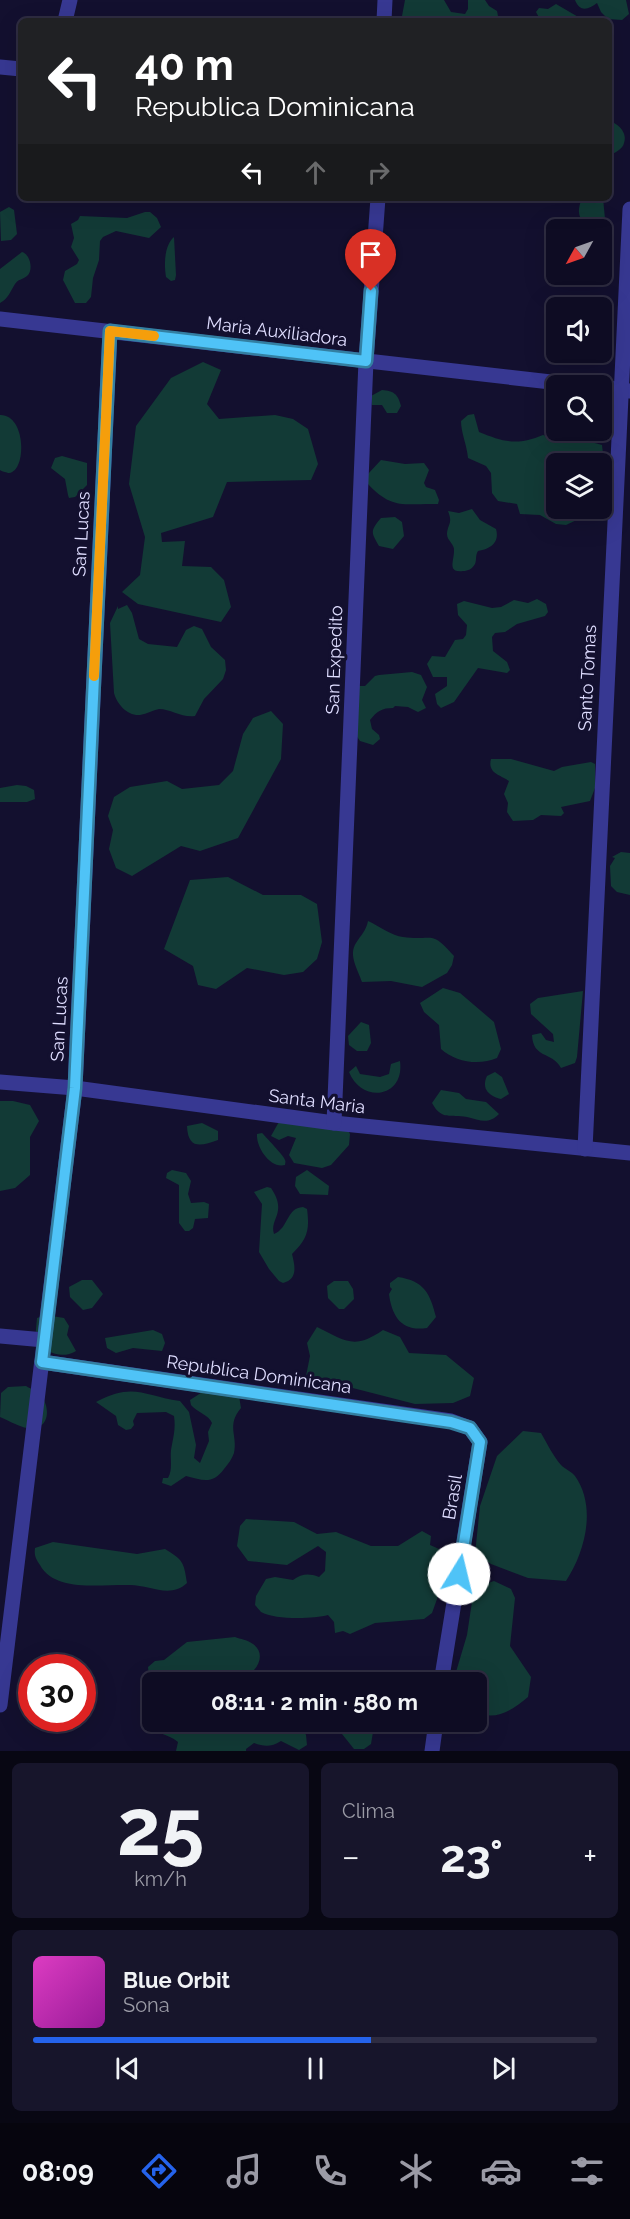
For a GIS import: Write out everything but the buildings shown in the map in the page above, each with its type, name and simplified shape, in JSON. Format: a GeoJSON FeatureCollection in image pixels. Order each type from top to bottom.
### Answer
{"type":"FeatureCollection","features":[{"type":"Feature","properties":{"kind":"street"},"geometry":{"type":"LineString","coordinates":[[66,18],[70,0]]}},
{"type":"Feature","properties":{"kind":"street"},"geometry":{"type":"LineString","coordinates":[[384,18],[386,0]]}},
{"type":"Feature","properties":{"kind":"street"},"geometry":{"type":"LineString","coordinates":[[0,67],[18,69]]}},
{"type":"Feature","properties":{"kind":"street","name":"San Expedito"},"geometry":{"type":"LineString","coordinates":[[334,1123],[366,361],[378,201]]}},
{"type":"Feature","properties":{"kind":"street","name":"Santo Tomas"},"geometry":{"type":"LineString","coordinates":[[585,1149],[625,390],[630,209]]}},
{"type":"Feature","properties":{"kind":"street","name":"Maria Auxiliadora"},"geometry":{"type":"LineString","coordinates":[[0,319],[546,381]]}},
{"type":"Feature","properties":{"kind":"street","name":"San Lucas"},"geometry":{"type":"LineString","coordinates":[[0,1705],[75,1088],[110,331]]}},
{"type":"Feature","properties":{"kind":"street","name":"Santa Maria"},"geometry":{"type":"LineString","coordinates":[[0,1082],[75,1088],[334,1123],[630,1153]]}},
{"type":"Feature","properties":{"kind":"street"},"geometry":{"type":"LineString","coordinates":[[0,1336],[44,1340]]}},
{"type":"Feature","properties":{"kind":"street","name":"Republica Dominicana"},"geometry":{"type":"LineString","coordinates":[[42,1362],[439,1420],[470,1428]]}},
{"type":"Feature","properties":{"kind":"street","name":"Brasil"},"geometry":{"type":"LineString","coordinates":[[443,1672],[480,1442],[470,1428]]}},
{"type":"Feature","properties":{"kind":"street"},"geometry":{"type":"LineString","coordinates":[[432,1751],[434,1732]]}},
{"type":"Feature","properties":{"kind":"green space"},"geometry":{"type":"Polygon","coordinates":[[[405,0],[444,0],[451,12],[465,14],[468,9],[468,0],[485,0],[497,11],[498,18],[403,18],[405,0]]]}},
{"type":"Feature","properties":{"kind":"green space"},"geometry":{"type":"Polygon","coordinates":[[[575,0],[626,0],[629,14],[622,20],[612,19],[601,12],[597,3],[588,8],[579,7],[575,0]]]}},
{"type":"Feature","properties":{"kind":"green space"},"geometry":{"type":"Polygon","coordinates":[[[556,4],[580,18],[539,18],[536,12],[539,8],[548,9],[556,4]]]}},
{"type":"Feature","properties":{"kind":"green space"},"geometry":{"type":"Polygon","coordinates":[[[612,122],[621,129],[625,136],[623,145],[612,154],[612,122]]]}},
{"type":"Feature","properties":{"kind":"green space"},"geometry":{"type":"Polygon","coordinates":[[[581,201],[603,201],[605,219],[581,219],[579,211],[581,201]]]}},
{"type":"Feature","properties":{"kind":"green space"},"geometry":{"type":"Polygon","coordinates":[[[9,207],[14,210],[17,234],[11,240],[1,241],[0,212],[9,207]]]}},
{"type":"Feature","properties":{"kind":"green space"},"geometry":{"type":"Polygon","coordinates":[[[150,212],[157,218],[161,227],[149,238],[116,231],[103,237],[100,241],[99,260],[93,278],[91,297],[86,303],[75,303],[63,280],[65,271],[77,264],[79,260],[71,247],[74,238],[71,224],[80,216],[127,218],[150,212]]]}},
{"type":"Feature","properties":{"kind":"green space"},"geometry":{"type":"Polygon","coordinates":[[[174,237],[176,275],[175,280],[171,281],[166,277],[165,261],[168,245],[174,237]]]}},
{"type":"Feature","properties":{"kind":"green space"},"geometry":{"type":"Polygon","coordinates":[[[22,252],[29,259],[31,266],[29,273],[16,282],[7,297],[0,303],[0,269],[22,252]]]}},
{"type":"Feature","properties":{"kind":"green space"},"geometry":{"type":"Polygon","coordinates":[[[203,362],[221,370],[207,404],[219,419],[275,415],[293,419],[308,429],[318,464],[311,480],[227,482],[213,517],[161,533],[162,542],[185,541],[182,566],[211,567],[224,580],[231,607],[221,622],[138,604],[122,592],[140,575],[145,537],[129,484],[136,426],[171,378],[203,362]]]}},
{"type":"Feature","properties":{"kind":"green space"},"geometry":{"type":"Polygon","coordinates":[[[382,390],[392,392],[397,396],[401,406],[397,413],[387,413],[382,405],[372,405],[371,396],[382,390]]]}},
{"type":"Feature","properties":{"kind":"green space"},"geometry":{"type":"Polygon","coordinates":[[[474,414],[479,432],[503,440],[526,441],[543,435],[546,436],[546,441],[587,441],[602,445],[603,453],[546,453],[546,518],[540,515],[520,514],[517,504],[498,501],[492,493],[491,473],[486,466],[468,458],[461,421],[468,415],[474,414]]]}},
{"type":"Feature","properties":{"kind":"green space"},"geometry":{"type":"Polygon","coordinates":[[[0,415],[9,417],[15,423],[21,443],[19,463],[15,470],[9,473],[0,470],[0,415]]]}},
{"type":"Feature","properties":{"kind":"green space"},"geometry":{"type":"Polygon","coordinates":[[[62,456],[87,463],[87,485],[75,497],[69,498],[65,479],[51,468],[55,458],[62,456]]]}},
{"type":"Feature","properties":{"kind":"green space"},"geometry":{"type":"Polygon","coordinates":[[[381,460],[405,464],[424,463],[429,470],[424,483],[426,487],[435,490],[439,500],[438,504],[400,504],[377,493],[368,484],[368,474],[381,460]]]}},
{"type":"Feature","properties":{"kind":"green space"},"geometry":{"type":"Polygon","coordinates":[[[472,509],[480,520],[496,529],[497,538],[493,545],[478,551],[475,564],[471,568],[467,571],[458,571],[453,568],[454,549],[447,536],[450,521],[448,511],[459,513],[472,509]]]}},
{"type":"Feature","properties":{"kind":"green space"},"geometry":{"type":"Polygon","coordinates":[[[395,517],[402,522],[404,536],[393,549],[379,546],[373,534],[375,526],[381,518],[395,517]]]}},
{"type":"Feature","properties":{"kind":"green space"},"geometry":{"type":"Polygon","coordinates":[[[547,519],[579,519],[566,525],[556,524],[547,519]]]}},
{"type":"Feature","properties":{"kind":"green space"},"geometry":{"type":"Polygon","coordinates":[[[537,599],[546,604],[548,612],[545,616],[517,624],[505,632],[495,633],[492,637],[493,651],[507,662],[510,670],[507,673],[478,668],[454,702],[441,708],[437,704],[435,694],[447,686],[447,677],[433,677],[427,664],[432,656],[445,657],[455,640],[463,639],[466,635],[467,625],[458,615],[457,604],[464,601],[492,608],[501,607],[514,600],[528,603],[537,599]]]}},
{"type":"Feature","properties":{"kind":"green space"},"geometry":{"type":"Polygon","coordinates":[[[127,605],[132,613],[139,639],[148,644],[177,647],[186,630],[194,626],[202,629],[211,647],[225,660],[226,670],[223,679],[204,699],[195,716],[159,709],[135,715],[123,708],[118,701],[114,693],[110,623],[118,606],[118,609],[127,605]]]}},
{"type":"Feature","properties":{"kind":"green space"},"geometry":{"type":"Polygon","coordinates":[[[412,672],[421,675],[427,687],[422,700],[426,708],[418,712],[408,707],[395,706],[380,711],[370,720],[372,729],[380,739],[373,745],[360,741],[354,732],[356,686],[365,686],[379,675],[412,672]]]}},
{"type":"Feature","properties":{"kind":"green space"},"geometry":{"type":"Polygon","coordinates":[[[271,711],[283,724],[281,759],[238,838],[200,851],[181,846],[132,876],[116,868],[109,849],[113,830],[108,816],[114,797],[130,787],[167,781],[182,789],[219,785],[233,771],[243,734],[253,718],[271,711]]]}},
{"type":"Feature","properties":{"kind":"green space"},"geometry":{"type":"Polygon","coordinates":[[[491,759],[511,759],[554,771],[562,767],[591,762],[595,764],[595,788],[590,801],[561,807],[564,813],[561,816],[541,815],[533,820],[513,821],[507,812],[508,803],[504,794],[509,781],[493,771],[490,764],[491,759]]]}},
{"type":"Feature","properties":{"kind":"green space"},"geometry":{"type":"Polygon","coordinates":[[[17,785],[34,790],[35,799],[27,802],[0,802],[0,788],[17,785]]]}},
{"type":"Feature","properties":{"kind":"green space"},"geometry":{"type":"Polygon","coordinates":[[[621,852],[630,853],[630,895],[617,892],[611,886],[610,866],[615,858],[612,857],[621,852]]]}},
{"type":"Feature","properties":{"kind":"green space"},"geometry":{"type":"Polygon","coordinates":[[[228,877],[263,895],[301,895],[317,904],[322,942],[317,959],[303,972],[284,975],[247,968],[216,989],[198,985],[193,966],[164,949],[190,880],[228,877]]]}},
{"type":"Feature","properties":{"kind":"green space"},"geometry":{"type":"Polygon","coordinates":[[[368,921],[399,936],[436,939],[454,956],[452,965],[447,973],[422,987],[391,981],[362,982],[354,962],[353,952],[368,921]]]}},
{"type":"Feature","properties":{"kind":"green space"},"geometry":{"type":"Polygon","coordinates":[[[443,988],[460,993],[494,1022],[501,1049],[497,1058],[483,1062],[460,1060],[441,1049],[439,1025],[424,1012],[420,1003],[443,988]]]}},
{"type":"Feature","properties":{"kind":"green space"},"geometry":{"type":"Polygon","coordinates":[[[583,991],[577,1057],[575,1063],[561,1068],[553,1059],[539,1052],[533,1043],[532,1035],[541,1033],[546,1040],[554,1042],[553,1034],[531,1014],[530,1004],[538,998],[583,991]]]}},
{"type":"Feature","properties":{"kind":"green space"},"geometry":{"type":"Polygon","coordinates":[[[361,1022],[369,1025],[371,1043],[367,1051],[357,1051],[349,1045],[348,1036],[361,1022]]]}},
{"type":"Feature","properties":{"kind":"green space"},"geometry":{"type":"Polygon","coordinates":[[[400,1061],[400,1073],[396,1083],[381,1092],[363,1089],[349,1072],[356,1066],[360,1074],[380,1077],[389,1074],[391,1064],[400,1061]]]}},
{"type":"Feature","properties":{"kind":"green space"},"geometry":{"type":"Polygon","coordinates":[[[495,1072],[502,1077],[509,1094],[501,1099],[490,1094],[485,1085],[487,1076],[495,1072]]]}},
{"type":"Feature","properties":{"kind":"green space"},"geometry":{"type":"Polygon","coordinates":[[[441,1090],[459,1093],[466,1099],[486,1102],[499,1114],[491,1120],[484,1121],[443,1115],[432,1103],[441,1090]]]}},
{"type":"Feature","properties":{"kind":"green space"},"geometry":{"type":"Polygon","coordinates":[[[0,1101],[30,1105],[39,1121],[30,1137],[30,1175],[15,1188],[0,1191],[0,1101]]]}},
{"type":"Feature","properties":{"kind":"green space"},"geometry":{"type":"Polygon","coordinates":[[[280,1120],[345,1126],[350,1134],[349,1145],[331,1165],[322,1168],[294,1163],[289,1155],[296,1138],[288,1136],[279,1140],[271,1136],[280,1120]]]}},
{"type":"Feature","properties":{"kind":"green space"},"geometry":{"type":"Polygon","coordinates":[[[202,1123],[218,1131],[218,1140],[201,1145],[193,1143],[187,1126],[202,1123]]]}},
{"type":"Feature","properties":{"kind":"green space"},"geometry":{"type":"Polygon","coordinates":[[[262,1133],[284,1158],[285,1165],[275,1164],[265,1156],[257,1140],[257,1134],[262,1133]]]}},
{"type":"Feature","properties":{"kind":"green space"},"geometry":{"type":"Polygon","coordinates":[[[172,1170],[186,1173],[191,1181],[188,1194],[191,1203],[209,1204],[208,1218],[195,1219],[193,1228],[189,1231],[185,1231],[179,1223],[179,1185],[166,1178],[167,1173],[172,1170]]]}},
{"type":"Feature","properties":{"kind":"green space"},"geometry":{"type":"Polygon","coordinates":[[[307,1170],[329,1186],[328,1195],[300,1194],[295,1186],[296,1177],[307,1170]]]}},
{"type":"Feature","properties":{"kind":"green space"},"geometry":{"type":"Polygon","coordinates":[[[267,1187],[271,1188],[278,1204],[274,1234],[279,1231],[293,1211],[303,1207],[307,1209],[306,1234],[292,1254],[293,1275],[283,1283],[269,1269],[259,1252],[262,1204],[254,1192],[267,1187]]]}},
{"type":"Feature","properties":{"kind":"green space"},"geometry":{"type":"Polygon","coordinates":[[[398,1277],[420,1285],[428,1295],[436,1317],[427,1328],[418,1329],[404,1325],[395,1315],[389,1294],[392,1289],[390,1283],[398,1277]]]}},
{"type":"Feature","properties":{"kind":"green space"},"geometry":{"type":"Polygon","coordinates":[[[82,1280],[92,1280],[103,1294],[92,1308],[83,1310],[70,1297],[69,1287],[82,1280]]]}},
{"type":"Feature","properties":{"kind":"green space"},"geometry":{"type":"Polygon","coordinates":[[[334,1281],[348,1281],[353,1289],[354,1299],[344,1309],[339,1309],[328,1298],[327,1286],[334,1281]]]}},
{"type":"Feature","properties":{"kind":"green space"},"geometry":{"type":"Polygon","coordinates":[[[46,1315],[64,1318],[69,1326],[67,1335],[76,1351],[59,1355],[44,1348],[35,1340],[37,1318],[46,1315]]]}},
{"type":"Feature","properties":{"kind":"green space"},"geometry":{"type":"Polygon","coordinates":[[[317,1327],[343,1339],[357,1342],[383,1330],[400,1337],[409,1353],[446,1355],[474,1378],[470,1396],[453,1403],[415,1404],[306,1376],[310,1356],[307,1343],[317,1327]]]}},
{"type":"Feature","properties":{"kind":"green space"},"geometry":{"type":"Polygon","coordinates":[[[153,1330],[162,1334],[165,1343],[162,1351],[133,1348],[116,1353],[107,1348],[105,1338],[153,1330]]]}},
{"type":"Feature","properties":{"kind":"green space"},"geometry":{"type":"Polygon","coordinates":[[[26,1386],[41,1395],[46,1406],[47,1415],[44,1423],[32,1429],[0,1417],[1,1393],[8,1387],[26,1386]]]}},
{"type":"Feature","properties":{"kind":"green space"},"geometry":{"type":"Polygon","coordinates":[[[207,1389],[238,1390],[241,1408],[233,1425],[234,1453],[220,1474],[215,1477],[207,1480],[186,1476],[171,1486],[162,1483],[163,1478],[168,1478],[170,1472],[174,1416],[166,1412],[137,1413],[133,1421],[134,1425],[131,1429],[126,1430],[118,1425],[116,1416],[96,1402],[109,1396],[130,1392],[180,1401],[189,1412],[196,1445],[194,1458],[200,1463],[209,1441],[208,1432],[212,1423],[191,1405],[190,1400],[207,1389]]]}},
{"type":"Feature","properties":{"kind":"green space"},"geometry":{"type":"Polygon","coordinates":[[[523,1431],[541,1433],[558,1461],[575,1476],[586,1501],[586,1529],[583,1543],[579,1557],[566,1581],[528,1578],[491,1564],[475,1554],[480,1506],[497,1456],[523,1431]]]}},
{"type":"Feature","properties":{"kind":"green space"},"geometry":{"type":"Polygon","coordinates":[[[246,1519],[294,1522],[317,1534],[336,1532],[371,1546],[398,1546],[422,1531],[431,1536],[430,1545],[439,1549],[443,1557],[445,1577],[432,1613],[424,1619],[375,1623],[350,1634],[343,1631],[335,1633],[334,1622],[328,1615],[294,1618],[267,1615],[261,1612],[255,1605],[256,1596],[266,1579],[275,1577],[293,1580],[302,1575],[319,1577],[325,1571],[326,1552],[318,1546],[287,1565],[248,1561],[237,1546],[240,1526],[246,1519]]]}},
{"type":"Feature","properties":{"kind":"green space"},"geometry":{"type":"Polygon","coordinates":[[[53,1542],[137,1554],[165,1549],[182,1562],[187,1583],[180,1588],[167,1591],[130,1585],[80,1585],[57,1580],[47,1574],[35,1553],[35,1548],[53,1542]]]}},
{"type":"Feature","properties":{"kind":"green space"},"geometry":{"type":"Polygon","coordinates":[[[494,1581],[511,1589],[515,1598],[510,1646],[531,1677],[528,1697],[510,1710],[491,1716],[487,1715],[487,1672],[456,1672],[467,1635],[476,1587],[494,1581]]]}},
{"type":"Feature","properties":{"kind":"green space"},"geometry":{"type":"Polygon","coordinates":[[[235,1637],[253,1644],[258,1649],[260,1660],[252,1672],[148,1672],[148,1667],[155,1661],[164,1660],[187,1642],[235,1637]]]}},
{"type":"Feature","properties":{"kind":"green space"},"geometry":{"type":"Polygon","coordinates":[[[159,1732],[304,1732],[307,1745],[299,1750],[281,1741],[268,1746],[254,1743],[246,1751],[176,1751],[178,1742],[159,1732]]]}},
{"type":"Feature","properties":{"kind":"green space"},"geometry":{"type":"Polygon","coordinates":[[[342,1732],[373,1732],[371,1744],[364,1749],[354,1749],[342,1732]]]}},
{"type":"Feature","properties":{"kind":"slow traffic"},"geometry":{"type":"LineString","coordinates":[[94,676],[110,331],[154,336]]}},
{"type":"Feature","properties":{"kind":"route"},"geometry":{"type":"LineString","coordinates":[[371,291],[366,361],[110,331],[75,1088],[42,1362],[451,1422],[470,1428],[480,1442],[459,1574]]}}]}
